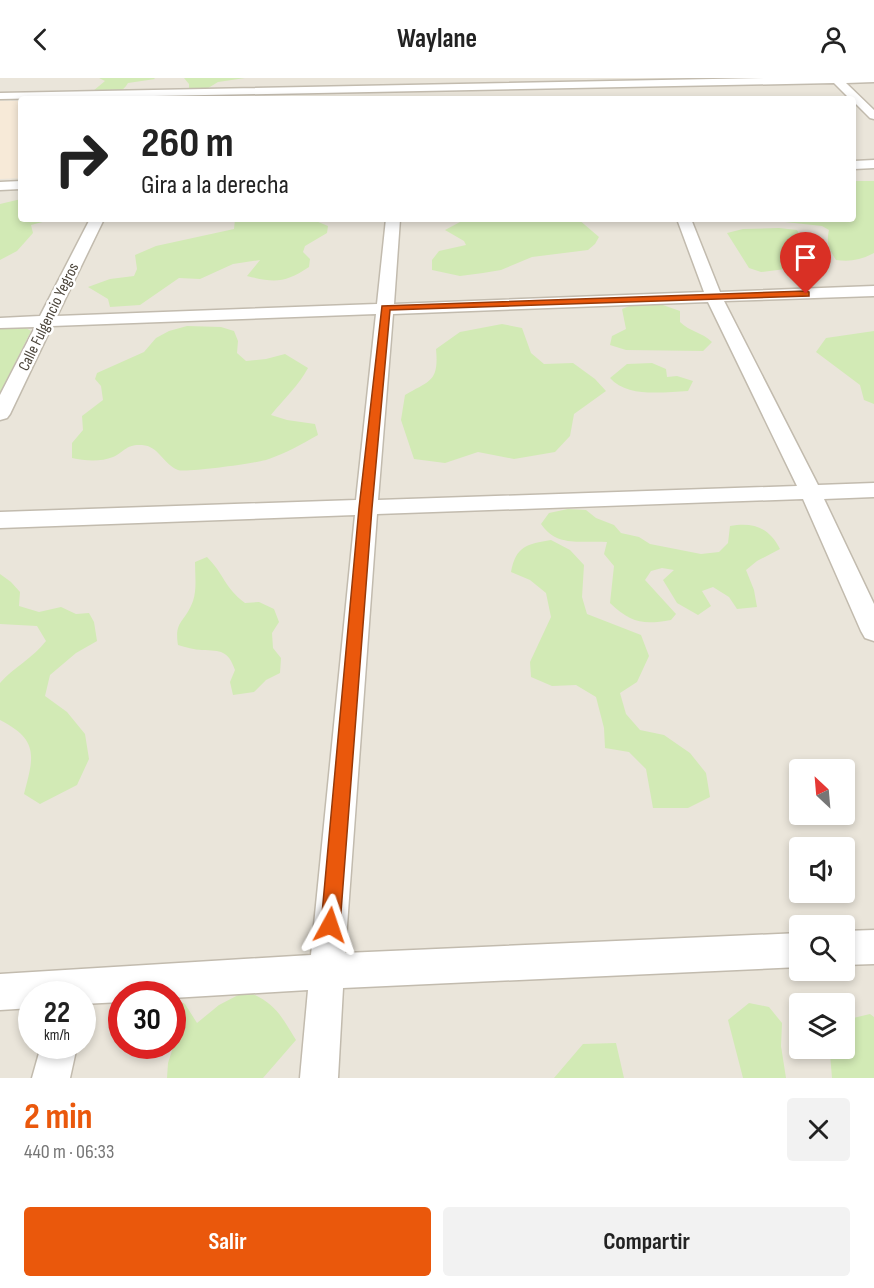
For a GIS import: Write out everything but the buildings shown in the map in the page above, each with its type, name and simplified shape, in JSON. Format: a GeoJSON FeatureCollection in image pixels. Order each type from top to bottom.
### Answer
{"type":"FeatureCollection","features":[{"type":"Feature","properties":{"kind":"street"},"geometry":{"type":"LineString","coordinates":[[158,96],[167,78]]}},
{"type":"Feature","properties":{"kind":"street"},"geometry":{"type":"LineString","coordinates":[[837,79],[854,96]]}},
{"type":"Feature","properties":{"kind":"street"},"geometry":{"type":"LineString","coordinates":[[0,96],[158,96],[402,88],[874,80]]}},
{"type":"Feature","properties":{"kind":"street"},"geometry":{"type":"LineString","coordinates":[[856,98],[874,116]]}},
{"type":"Feature","properties":{"kind":"street"},"geometry":{"type":"LineString","coordinates":[[856,165],[874,164]]}},
{"type":"Feature","properties":{"kind":"street"},"geometry":{"type":"LineString","coordinates":[[0,186],[18,185]]}},
{"type":"Feature","properties":{"kind":"street","name":"Calle Fulgencio Yegros"},"geometry":{"type":"LineString","coordinates":[[0,414],[96,222]]}},
{"type":"Feature","properties":{"kind":"street"},"geometry":{"type":"LineString","coordinates":[[319,1078],[326,971],[393,222]]}},
{"type":"Feature","properties":{"kind":"street"},"geometry":{"type":"LineString","coordinates":[[685,222],[714,297],[810,491],[874,632]]}},
{"type":"Feature","properties":{"kind":"street"},"geometry":{"type":"LineString","coordinates":[[0,323],[874,291]]}},
{"type":"Feature","properties":{"kind":"street"},"geometry":{"type":"LineString","coordinates":[[0,520],[874,490]]}},
{"type":"Feature","properties":{"kind":"street"},"geometry":{"type":"LineString","coordinates":[[855,948],[874,947]]}},
{"type":"Feature","properties":{"kind":"street"},"geometry":{"type":"LineString","coordinates":[[96,988],[326,971],[789,950]]}},
{"type":"Feature","properties":{"kind":"street"},"geometry":{"type":"LineString","coordinates":[[0,992],[18,992]]}},
{"type":"Feature","properties":{"kind":"street"},"geometry":{"type":"LineString","coordinates":[[51,1078],[55,1059]]}},
{"type":"Feature","properties":{"kind":"shaded area"},"geometry":{"type":"Polygon","coordinates":[[[0,78],[874,78],[874,1078],[0,1078],[0,78]]]}},
{"type":"Feature","properties":{"kind":"shaded area"},"geometry":{"type":"Polygon","coordinates":[[[0,101],[18,101],[18,178],[0,179],[0,101]]]}},
{"type":"Feature","properties":{"kind":"green space"},"geometry":{"type":"Polygon","coordinates":[[[99,78],[155,79],[128,83],[121,91],[110,96],[87,96],[105,81],[99,78]]]}},
{"type":"Feature","properties":{"kind":"green space"},"geometry":{"type":"Polygon","coordinates":[[[184,78],[245,78],[218,82],[205,90],[189,90],[189,84],[184,78]]]}},
{"type":"Feature","properties":{"kind":"green space"},"geometry":{"type":"Polygon","coordinates":[[[856,181],[874,181],[874,253],[851,261],[836,260],[829,246],[829,230],[822,226],[785,222],[856,222],[856,181]]]}},
{"type":"Feature","properties":{"kind":"green space"},"geometry":{"type":"Polygon","coordinates":[[[18,200],[18,222],[42,222],[31,225],[33,233],[17,251],[0,260],[0,204],[18,200]]]}},
{"type":"Feature","properties":{"kind":"green space"},"geometry":{"type":"Polygon","coordinates":[[[235,222],[318,222],[328,226],[327,233],[305,246],[303,252],[310,259],[309,267],[286,279],[265,280],[247,276],[260,260],[233,264],[200,279],[179,278],[140,305],[110,307],[108,299],[88,287],[110,279],[134,276],[137,269],[135,255],[156,246],[234,229],[235,222]]]}},
{"type":"Feature","properties":{"kind":"green space"},"geometry":{"type":"Polygon","coordinates":[[[460,222],[582,222],[599,237],[588,250],[532,257],[501,270],[460,276],[432,270],[432,260],[439,251],[466,245],[464,241],[445,230],[460,222]]]}},
{"type":"Feature","properties":{"kind":"green space"},"geometry":{"type":"Polygon","coordinates":[[[743,229],[797,230],[806,245],[808,260],[801,267],[761,272],[749,268],[727,233],[743,229]]]}},
{"type":"Feature","properties":{"kind":"green space"},"geometry":{"type":"Polygon","coordinates":[[[637,303],[660,304],[680,311],[680,322],[712,342],[703,351],[626,350],[610,345],[612,336],[626,329],[622,309],[637,303]]]}},
{"type":"Feature","properties":{"kind":"green space"},"geometry":{"type":"Polygon","coordinates":[[[502,324],[522,328],[531,353],[544,364],[573,363],[595,379],[606,391],[574,414],[570,436],[555,452],[514,459],[478,452],[445,463],[414,459],[401,420],[405,395],[431,379],[436,368],[436,349],[460,332],[502,324]]]}},
{"type":"Feature","properties":{"kind":"green space"},"geometry":{"type":"Polygon","coordinates":[[[21,325],[31,331],[0,393],[0,326],[21,325]]]}},
{"type":"Feature","properties":{"kind":"green space"},"geometry":{"type":"Polygon","coordinates":[[[187,326],[221,327],[234,331],[238,341],[237,353],[246,361],[285,354],[308,368],[271,415],[315,424],[318,435],[269,459],[207,469],[178,470],[168,464],[153,448],[142,445],[129,447],[103,460],[72,458],[72,443],[83,430],[82,416],[103,400],[101,386],[95,379],[97,373],[144,352],[156,338],[169,331],[187,326]]]}},
{"type":"Feature","properties":{"kind":"green space"},"geometry":{"type":"Polygon","coordinates":[[[874,331],[874,404],[864,400],[860,385],[816,352],[826,338],[874,331]]]}},
{"type":"Feature","properties":{"kind":"green space"},"geometry":{"type":"Polygon","coordinates":[[[652,363],[666,369],[667,377],[677,376],[693,381],[688,391],[657,393],[636,391],[626,389],[610,378],[627,364],[652,363]]]}},
{"type":"Feature","properties":{"kind":"green space"},"geometry":{"type":"Polygon","coordinates":[[[568,509],[586,510],[596,518],[614,525],[621,533],[639,537],[650,544],[701,554],[719,552],[728,543],[730,526],[738,525],[760,528],[771,536],[780,549],[757,561],[746,570],[754,590],[757,607],[737,609],[729,597],[713,587],[702,591],[711,606],[698,615],[677,603],[663,580],[674,570],[662,568],[651,571],[645,580],[676,614],[671,620],[638,621],[624,615],[610,603],[614,566],[604,554],[607,542],[562,540],[547,532],[541,524],[549,513],[568,509]]]}},
{"type":"Feature","properties":{"kind":"green space"},"geometry":{"type":"Polygon","coordinates":[[[551,540],[570,550],[584,565],[582,597],[587,614],[641,635],[649,656],[637,682],[620,693],[626,714],[640,730],[664,735],[690,753],[706,773],[710,797],[688,808],[653,808],[646,769],[629,752],[605,748],[604,728],[596,697],[576,685],[552,686],[531,677],[530,662],[551,617],[546,593],[530,580],[511,572],[516,557],[524,548],[551,540]]]}},
{"type":"Feature","properties":{"kind":"green space"},"geometry":{"type":"Polygon","coordinates":[[[207,557],[238,597],[245,603],[259,602],[274,609],[279,622],[272,633],[273,648],[281,658],[280,673],[266,680],[254,692],[233,695],[230,682],[235,670],[230,659],[223,653],[178,645],[179,626],[194,596],[195,562],[207,557]]]}},
{"type":"Feature","properties":{"kind":"green space"},"geometry":{"type":"Polygon","coordinates":[[[0,574],[20,592],[19,606],[39,612],[61,607],[76,614],[89,613],[94,622],[97,641],[76,653],[50,675],[45,696],[67,712],[85,734],[89,759],[77,785],[40,804],[24,794],[30,769],[30,750],[22,735],[0,720],[0,683],[46,641],[37,626],[0,624],[0,574]]]}},
{"type":"Feature","properties":{"kind":"green space"},"geometry":{"type":"Polygon","coordinates":[[[246,991],[256,995],[276,1010],[296,1040],[263,1078],[167,1078],[169,1059],[186,1059],[186,1006],[197,1023],[219,1005],[246,991]]]}},
{"type":"Feature","properties":{"kind":"green space"},"geometry":{"type":"Polygon","coordinates":[[[749,1003],[769,1007],[782,1023],[781,1046],[786,1078],[743,1078],[728,1020],[749,1003]]]}},
{"type":"Feature","properties":{"kind":"green space"},"geometry":{"type":"Polygon","coordinates":[[[870,1014],[874,1017],[874,1078],[832,1078],[830,1059],[855,1059],[855,1018],[870,1014]]]}},
{"type":"Feature","properties":{"kind":"green space"},"geometry":{"type":"Polygon","coordinates":[[[616,1043],[624,1078],[554,1078],[583,1044],[616,1043]]]}},
{"type":"Feature","properties":{"kind":"route"},"geometry":{"type":"LineString","coordinates":[[330,925],[366,508],[386,308],[806,294]]}}]}
